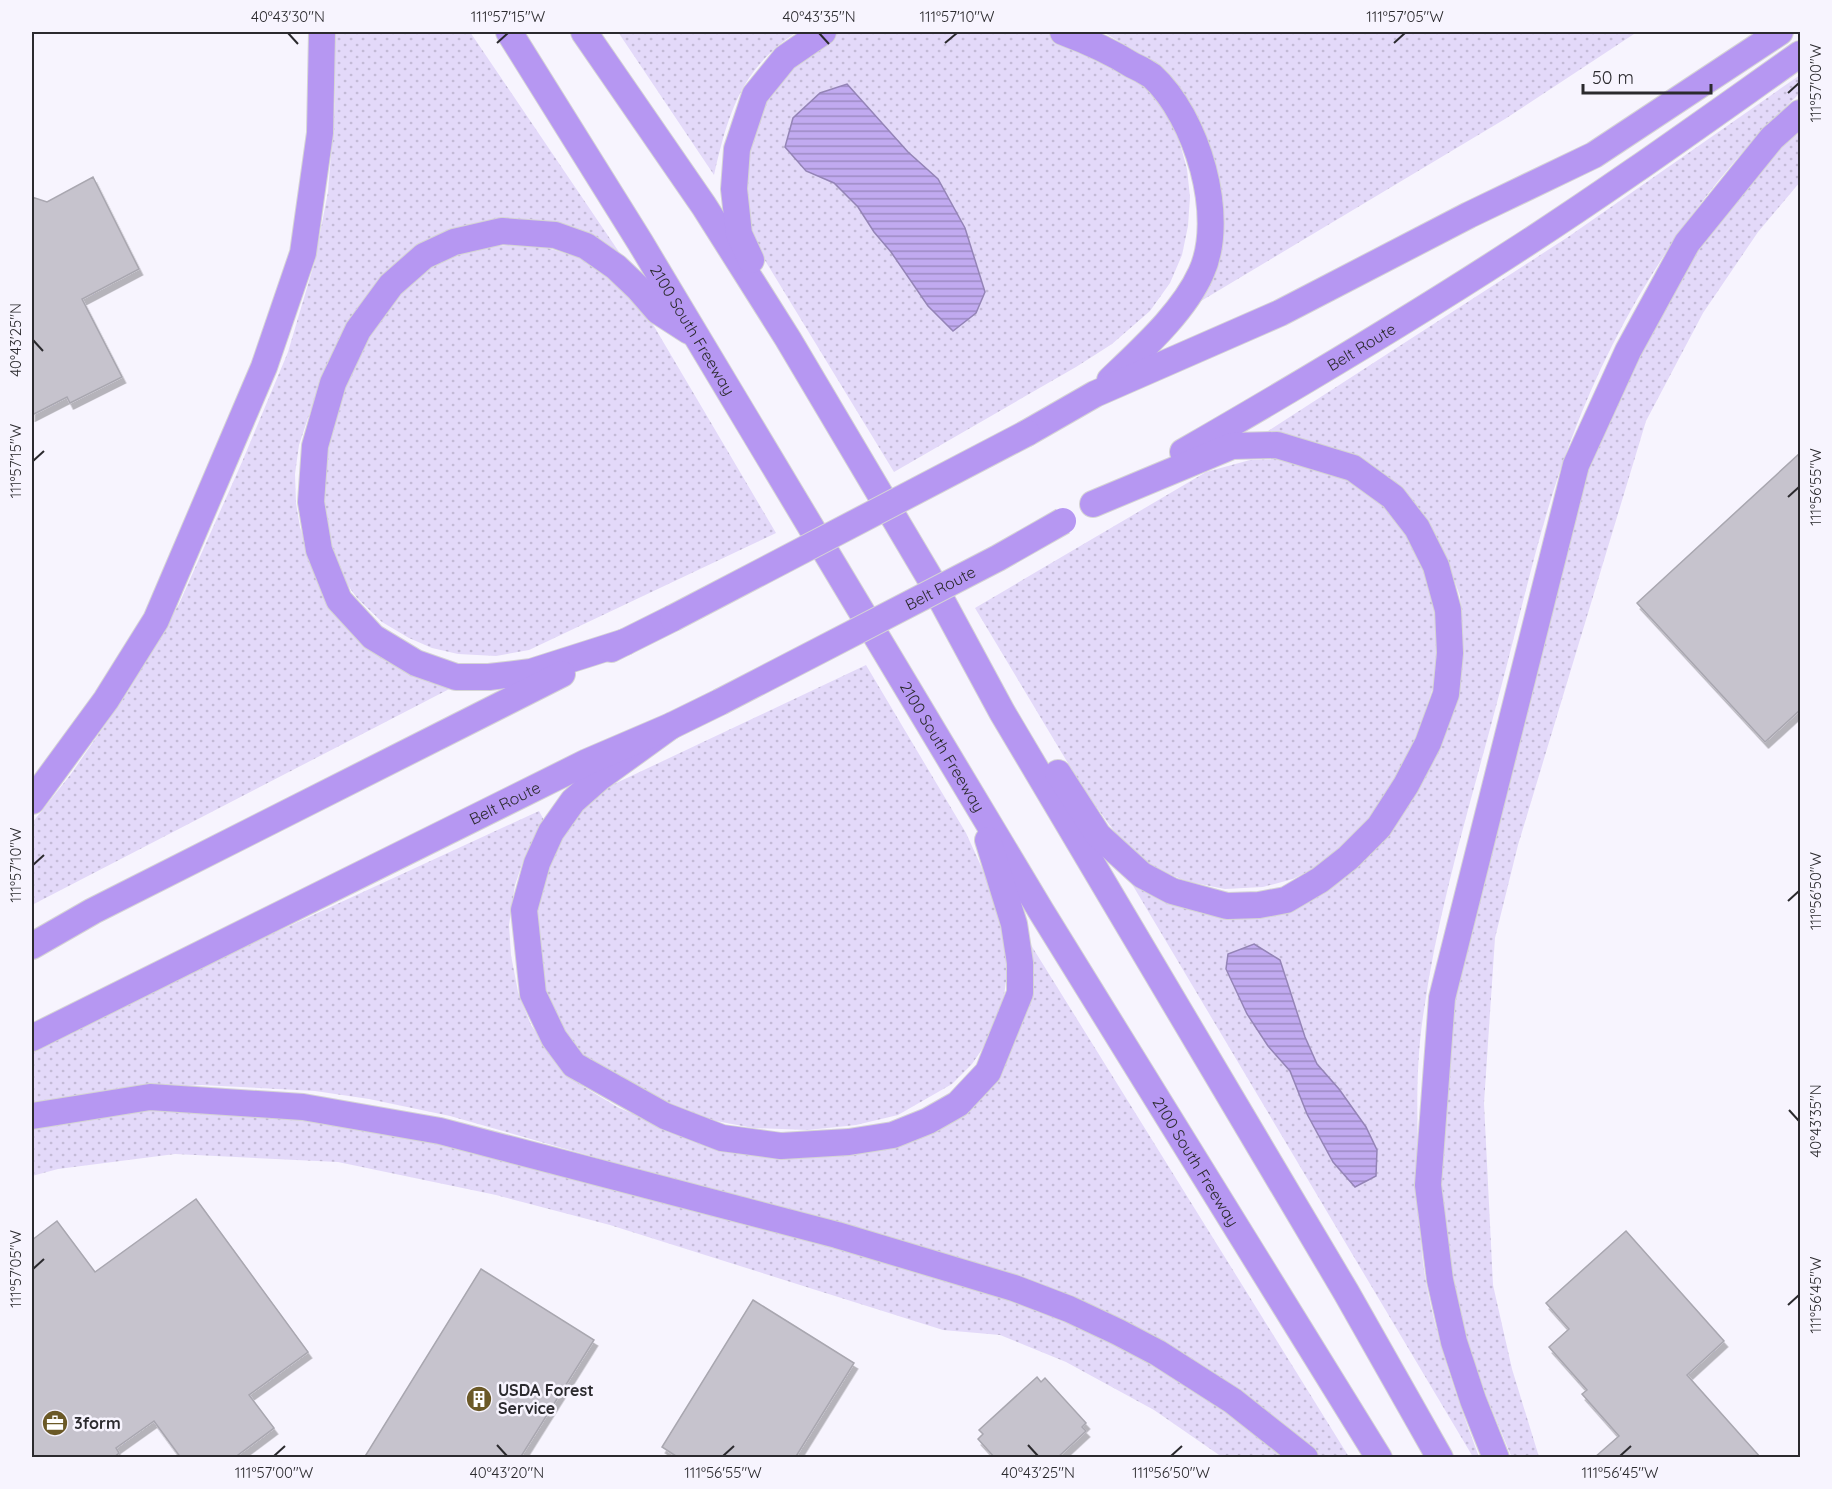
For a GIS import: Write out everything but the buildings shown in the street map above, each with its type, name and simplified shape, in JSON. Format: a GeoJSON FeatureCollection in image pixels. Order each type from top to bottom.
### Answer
{"type":"FeatureCollection","features":[{"type":"Feature","properties":{"kind":"highway"},"geometry":{"type":"LineString","coordinates":[[32,801],[106,700],[156,620],[264,367],[303,253],[320,133],[322,32]]}},
{"type":"Feature","properties":{"kind":"highway","name":"2100 South Freeway"},"geometry":{"type":"LineString","coordinates":[[509,32],[640,242],[1047,921],[1379,1458]]}},
{"type":"Feature","properties":{"kind":"highway"},"geometry":{"type":"LineString","coordinates":[[584,32],[704,206],[788,339],[928,576],[1002,712],[1346,1292],[1440,1458]]}},
{"type":"Feature","properties":{"kind":"highway"},"geometry":{"type":"LineString","coordinates":[[788,339],[739,234],[734,189],[737,149],[755,95],[785,58],[823,32]]}},
{"type":"Feature","properties":{"kind":"highway"},"geometry":{"type":"LineString","coordinates":[[1063,32],[1103,47],[1151,76],[1175,102],[1194,140],[1206,176],[1211,244],[1202,273],[1190,293],[1168,320],[1137,354],[1095,394]]}},
{"type":"Feature","properties":{"kind":"highway"},"geometry":{"type":"LineString","coordinates":[[32,946],[93,911],[673,618],[1027,434],[1095,394],[1280,313],[1469,215],[1594,155],[1780,32]]}},
{"type":"Feature","properties":{"kind":"highway","name":"Belt Route"},"geometry":{"type":"LineString","coordinates":[[32,1038],[586,762],[671,726],[720,702],[998,558],[1345,357],[1514,252],[1800,54]]}},
{"type":"Feature","properties":{"kind":"highway"},"geometry":{"type":"LineString","coordinates":[[1496,1458],[1473,1400],[1454,1342],[1440,1280],[1428,1185],[1442,998],[1576,465],[1628,351],[1687,243],[1772,138],[1800,113]]}},
{"type":"Feature","properties":{"kind":"highway"},"geometry":{"type":"LineString","coordinates":[[625,642],[531,672],[489,677],[456,677],[416,663],[373,637],[339,600],[320,550],[311,502],[315,446],[333,383],[358,330],[391,285],[424,256],[454,242],[502,231],[555,235],[586,246],[616,267],[658,311],[695,335]]}},
{"type":"Feature","properties":{"kind":"highway"},"geometry":{"type":"LineString","coordinates":[[928,576],[1098,835],[1142,875],[1172,891],[1227,906],[1259,906],[1287,900],[1329,872],[1379,827],[1406,785],[1428,743],[1446,694],[1450,653],[1448,610],[1436,566],[1417,528],[1393,497],[1353,468],[1277,445],[1233,446],[1093,504]]}},
{"type":"Feature","properties":{"kind":"highway"},"geometry":{"type":"LineString","coordinates":[[671,726],[599,778],[573,801],[551,832],[537,863],[524,910],[533,994],[554,1038],[574,1065],[665,1116],[722,1138],[781,1146],[849,1142],[893,1135],[928,1121],[958,1104],[988,1072],[1020,993],[1020,963],[1014,924],[975,798]]}},
{"type":"Feature","properties":{"kind":"highway"},"geometry":{"type":"LineString","coordinates":[[32,1116],[150,1097],[303,1107],[440,1131],[837,1235],[1014,1288],[1118,1332],[1158,1353],[1233,1401],[1305,1458]]}},
{"type":"Feature","properties":{"kind":"shaded area"},"geometry":{"type":"Polygon","coordinates":[[[333,32],[470,32],[619,252],[582,232],[448,234],[328,368],[308,418],[299,445],[295,474],[300,527],[310,557],[343,613],[457,685],[32,905],[32,823],[71,774],[127,693],[179,604],[288,352],[314,264],[328,192],[335,104],[333,32]]]}},
{"type":"Feature","properties":{"kind":"shaded area"},"geometry":{"type":"Polygon","coordinates":[[[618,32],[797,32],[762,61],[740,94],[725,132],[714,175],[618,32]]]}},
{"type":"Feature","properties":{"kind":"shaded area"},"geometry":{"type":"Polygon","coordinates":[[[828,32],[1051,32],[1133,74],[1151,92],[1168,117],[1179,140],[1187,169],[1190,197],[1188,226],[1182,255],[1170,283],[1150,311],[1112,344],[1076,367],[894,472],[752,239],[745,214],[743,148],[762,97],[828,32]]]}},
{"type":"Feature","properties":{"kind":"shaded area"},"geometry":{"type":"Polygon","coordinates":[[[1103,32],[1637,32],[1505,119],[1201,301],[1195,292],[1212,222],[1160,74],[1135,51],[1103,32]]]}},
{"type":"Feature","properties":{"kind":"shaded area"},"geometry":{"type":"Polygon","coordinates":[[[1800,75],[1800,93],[1728,169],[1666,253],[1613,344],[1591,391],[1560,471],[1541,534],[1447,891],[1430,970],[1419,1052],[1417,1115],[1421,1230],[1424,1269],[1436,1327],[1479,1457],[1473,1457],[1126,874],[1226,909],[1355,864],[1462,649],[1460,596],[1443,551],[1426,520],[1274,441],[1268,431],[1568,237],[1800,75]]]}},
{"type":"Feature","properties":{"kind":"shaded area"},"geometry":{"type":"Polygon","coordinates":[[[847,84],[908,152],[938,179],[965,228],[985,292],[976,313],[953,331],[928,306],[858,207],[834,183],[806,171],[785,147],[793,118],[820,93],[847,84]]]}},
{"type":"Feature","properties":{"kind":"shaded area"},"geometry":{"type":"Polygon","coordinates":[[[1800,117],[1800,182],[1758,232],[1703,313],[1646,421],[1518,845],[1495,938],[1484,1103],[1493,1285],[1512,1369],[1539,1457],[1512,1458],[1487,1398],[1465,1334],[1453,1282],[1440,1198],[1447,998],[1578,481],[1670,281],[1800,117]]]}},
{"type":"Feature","properties":{"kind":"shaded area"},"geometry":{"type":"Polygon","coordinates":[[[508,245],[544,247],[582,258],[608,272],[645,311],[776,533],[529,650],[496,656],[458,654],[432,648],[409,638],[382,622],[357,598],[338,572],[323,541],[314,476],[347,372],[393,298],[428,267],[476,248],[508,245]]]}},
{"type":"Feature","properties":{"kind":"shaded area"},"geometry":{"type":"Polygon","coordinates":[[[1281,459],[1350,479],[1382,501],[1421,548],[1441,612],[1437,675],[1421,725],[1399,773],[1368,820],[1349,843],[1321,865],[1293,879],[1263,887],[1225,889],[1190,882],[1156,870],[1125,846],[1084,790],[975,608],[1206,472],[1250,460],[1281,459]]]}},
{"type":"Feature","properties":{"kind":"shaded area"},"geometry":{"type":"Polygon","coordinates":[[[866,665],[966,833],[1006,927],[1009,959],[1003,1003],[991,1036],[972,1064],[952,1084],[898,1115],[856,1125],[808,1130],[753,1128],[706,1119],[665,1106],[593,1069],[545,1009],[528,934],[543,862],[588,802],[610,786],[866,665]]]}},
{"type":"Feature","properties":{"kind":"shaded area"},"geometry":{"type":"Polygon","coordinates":[[[539,811],[545,822],[525,856],[515,885],[509,925],[511,955],[518,992],[531,1025],[559,1064],[584,1087],[619,1108],[673,1130],[830,1148],[968,1101],[1032,965],[1031,945],[1349,1457],[1320,1457],[1290,1432],[1176,1353],[657,1175],[450,1116],[369,1099],[315,1091],[202,1085],[120,1090],[32,1103],[32,1049],[155,988],[539,811]]]}},
{"type":"Feature","properties":{"kind":"shaded area"},"geometry":{"type":"Polygon","coordinates":[[[1254,944],[1280,960],[1305,1037],[1317,1064],[1339,1089],[1366,1127],[1377,1150],[1376,1176],[1355,1187],[1333,1162],[1307,1114],[1290,1071],[1268,1046],[1247,1014],[1226,969],[1228,954],[1254,944]]]}},
{"type":"Feature","properties":{"kind":"shaded area"},"geometry":{"type":"Polygon","coordinates":[[[155,1106],[421,1129],[984,1287],[1062,1316],[1142,1355],[1194,1387],[1286,1457],[1222,1457],[1154,1410],[1066,1362],[1000,1335],[943,1330],[610,1225],[496,1195],[338,1162],[175,1154],[58,1169],[32,1176],[32,1124],[155,1106]]]}},
{"type":"Feature","properties":{"kind":"place","name":"USDA Forest Service"},"geometry":{"type":"Point","coordinates":[479,1399]}},
{"type":"Feature","properties":{"kind":"place","name":"3form"},"geometry":{"type":"Point","coordinates":[55,1423]}}]}
